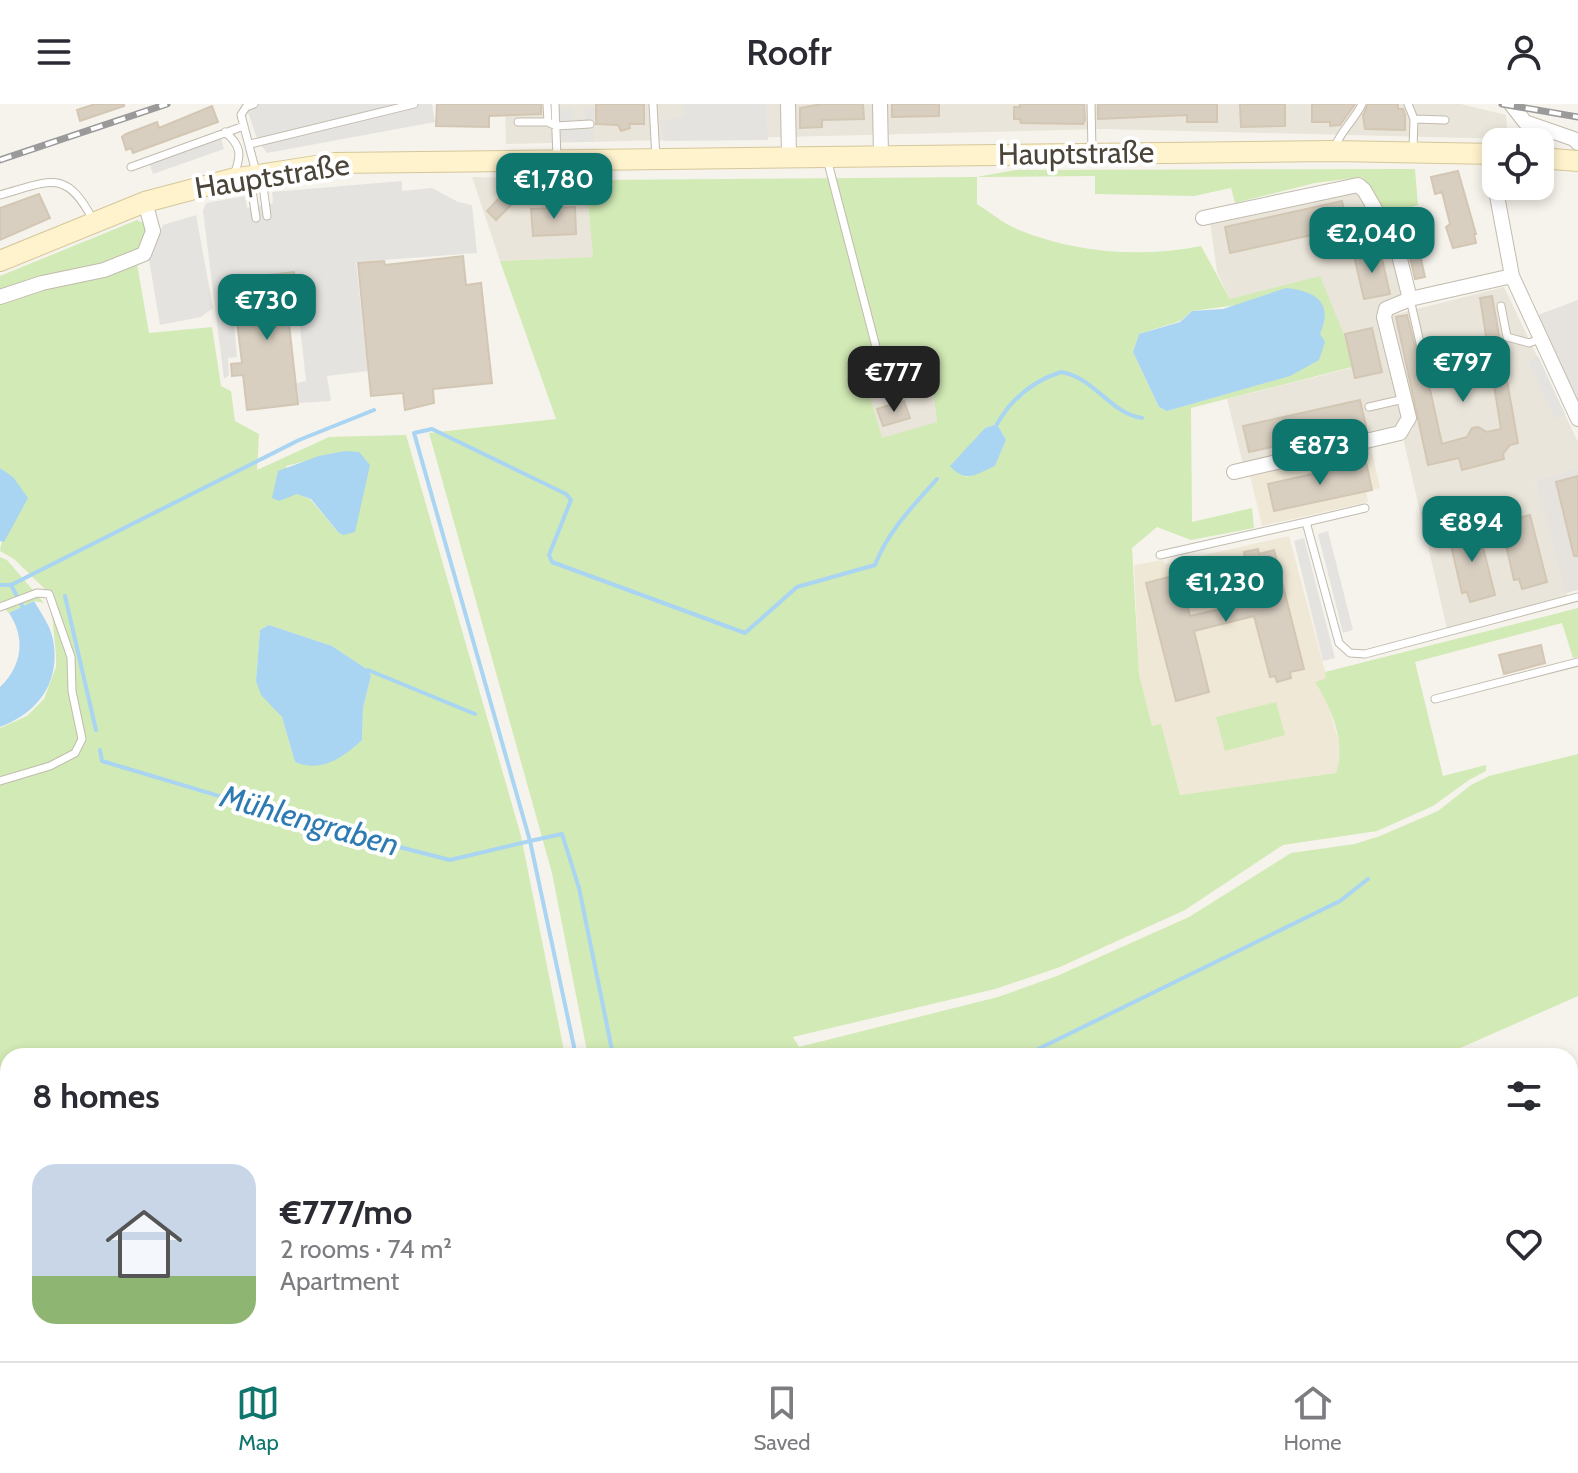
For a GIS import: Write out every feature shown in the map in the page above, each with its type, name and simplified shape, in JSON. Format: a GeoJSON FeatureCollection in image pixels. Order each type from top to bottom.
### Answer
{"type":"FeatureCollection","features":[{"type":"Feature","properties":{"kind":"main road","name":"Hauptstraße"},"geometry":{"type":"LineString","coordinates":[[0,261],[145,202],[250,175],[335,163],[382,160],[1333,151],[1482,154]]}},
{"type":"Feature","properties":{"kind":"main road"},"geometry":{"type":"LineString","coordinates":[[1554,159],[1578,161]]}},
{"type":"Feature","properties":{"kind":"street"},"geometry":{"type":"LineString","coordinates":[[788,104],[789,156]]}},
{"type":"Feature","properties":{"kind":"street"},"geometry":{"type":"LineString","coordinates":[[880,104],[881,155]]}},
{"type":"Feature","properties":{"kind":"street"},"geometry":{"type":"LineString","coordinates":[[1511,104],[1525,122],[1578,143]]}},
{"type":"Feature","properties":{"kind":"street"},"geometry":{"type":"LineString","coordinates":[[1203,218],[1350,184],[1358,185],[1364,190],[1397,247],[1410,299]]}},
{"type":"Feature","properties":{"kind":"street"},"geometry":{"type":"LineString","coordinates":[[1500,200],[1512,276],[1578,419]]}},
{"type":"Feature","properties":{"kind":"street"},"geometry":{"type":"LineString","coordinates":[[0,297],[42,283],[104,270],[144,254],[153,231],[145,202]]}},
{"type":"Feature","properties":{"kind":"street"},"geometry":{"type":"LineString","coordinates":[[1234,472],[1400,433],[1409,418],[1384,317],[1386,309],[1410,299],[1512,276]]}},
{"type":"Feature","properties":{"kind":"lane"},"geometry":{"type":"LineString","coordinates":[[254,104],[246,107],[241,115],[250,144],[250,175],[256,218]]}},
{"type":"Feature","properties":{"kind":"lane"},"geometry":{"type":"LineString","coordinates":[[250,144],[414,104]]}},
{"type":"Feature","properties":{"kind":"lane"},"geometry":{"type":"LineString","coordinates":[[547,104],[557,158]]}},
{"type":"Feature","properties":{"kind":"lane"},"geometry":{"type":"LineString","coordinates":[[552,124],[555,104]]}},
{"type":"Feature","properties":{"kind":"lane"},"geometry":{"type":"LineString","coordinates":[[653,104],[656,158]]}},
{"type":"Feature","properties":{"kind":"lane"},"geometry":{"type":"LineString","coordinates":[[1091,104],[1093,153]]}},
{"type":"Feature","properties":{"kind":"lane"},"geometry":{"type":"LineString","coordinates":[[1333,151],[1362,104]]}},
{"type":"Feature","properties":{"kind":"lane"},"geometry":{"type":"LineString","coordinates":[[1408,104],[1414,119],[1413,151]]}},
{"type":"Feature","properties":{"kind":"lane"},"geometry":{"type":"LineString","coordinates":[[1414,119],[1445,120]]}},
{"type":"Feature","properties":{"kind":"lane"},"geometry":{"type":"LineString","coordinates":[[518,122],[590,124]]}},
{"type":"Feature","properties":{"kind":"lane"},"geometry":{"type":"LineString","coordinates":[[131,167],[244,126]]}},
{"type":"Feature","properties":{"kind":"lane"},"geometry":{"type":"LineString","coordinates":[[225,132],[237,142],[239,162],[250,175],[267,216]]}},
{"type":"Feature","properties":{"kind":"lane"},"geometry":{"type":"LineString","coordinates":[[827,157],[888,393]]}},
{"type":"Feature","properties":{"kind":"lane"},"geometry":{"type":"LineString","coordinates":[[0,195],[45,183],[67,184],[77,193],[94,222]]}},
{"type":"Feature","properties":{"kind":"lane"},"geometry":{"type":"LineString","coordinates":[[1410,299],[1423,356]]}},
{"type":"Feature","properties":{"kind":"lane"},"geometry":{"type":"LineString","coordinates":[[1501,306],[1507,337],[1529,343],[1540,339]]}},
{"type":"Feature","properties":{"kind":"lane"},"geometry":{"type":"LineString","coordinates":[[1369,407],[1404,399]]}},
{"type":"Feature","properties":{"kind":"lane"},"geometry":{"type":"LineString","coordinates":[[1160,555],[1365,508]]}},
{"type":"Feature","properties":{"kind":"lane"},"geometry":{"type":"LineString","coordinates":[[1306,522],[1339,643],[1350,653],[1365,654],[1578,597]]}},
{"type":"Feature","properties":{"kind":"lane"},"geometry":{"type":"LineString","coordinates":[[0,781],[50,766],[75,753],[82,739],[72,691],[71,657],[49,594],[37,593],[4,606]]}},
{"type":"Feature","properties":{"kind":"lane"},"geometry":{"type":"LineString","coordinates":[[1435,699],[1578,662]]}},
{"type":"Feature","properties":{"kind":"shaded area"},"geometry":{"type":"Polygon","coordinates":[[[245,104],[432,104],[435,122],[267,153],[258,141],[245,104]]]}},
{"type":"Feature","properties":{"kind":"shaded area"},"geometry":{"type":"Polygon","coordinates":[[[505,104],[1461,104],[1506,115],[1507,128],[1482,128],[1482,138],[1105,129],[506,144],[505,104]]]}},
{"type":"Feature","properties":{"kind":"shaded area"},"geometry":{"type":"Polygon","coordinates":[[[683,104],[766,104],[768,140],[663,141],[661,120],[684,117],[683,104]]]}},
{"type":"Feature","properties":{"kind":"shaded area"},"geometry":{"type":"Polygon","coordinates":[[[585,108],[594,108],[594,142],[561,142],[559,109],[573,109],[573,119],[585,119],[585,108]]]}},
{"type":"Feature","properties":{"kind":"shaded area"},"geometry":{"type":"Polygon","coordinates":[[[221,139],[224,149],[153,174],[149,163],[221,139]]]}},
{"type":"Feature","properties":{"kind":"shaded area"},"geometry":{"type":"Polygon","coordinates":[[[472,177],[586,180],[593,257],[500,261],[472,177]]]}},
{"type":"Feature","properties":{"kind":"shaded area"},"geometry":{"type":"Polygon","coordinates":[[[402,181],[402,191],[432,188],[458,202],[472,205],[477,253],[356,262],[368,371],[327,376],[331,401],[299,403],[297,383],[306,381],[294,272],[268,275],[269,283],[231,288],[237,357],[228,358],[229,375],[224,379],[203,211],[206,203],[245,196],[247,208],[273,203],[272,192],[402,181]]]}},
{"type":"Feature","properties":{"kind":"shaded area"},"geometry":{"type":"Polygon","coordinates":[[[1356,190],[1391,248],[1402,297],[1384,309],[1404,416],[1393,431],[1243,464],[1227,399],[1351,368],[1230,299],[1217,272],[1210,222],[1356,190]]]}},
{"type":"Feature","properties":{"kind":"shaded area"},"geometry":{"type":"Polygon","coordinates":[[[196,215],[213,308],[201,317],[160,325],[149,260],[163,225],[196,215]]]}},
{"type":"Feature","properties":{"kind":"shaded area"},"geometry":{"type":"Polygon","coordinates":[[[1504,287],[1578,442],[1578,468],[1535,481],[1568,597],[1447,629],[1403,438],[1413,429],[1389,316],[1504,287]]]}},
{"type":"Feature","properties":{"kind":"shaded area"},"geometry":{"type":"Polygon","coordinates":[[[1578,300],[1578,401],[1538,315],[1578,300]]]}},
{"type":"Feature","properties":{"kind":"shaded area"},"geometry":{"type":"Polygon","coordinates":[[[1538,356],[1565,414],[1555,419],[1528,361],[1538,356]]]}},
{"type":"Feature","properties":{"kind":"shaded area"},"geometry":{"type":"Polygon","coordinates":[[[929,357],[937,422],[882,439],[871,399],[873,376],[929,357]]]}},
{"type":"Feature","properties":{"kind":"shaded area"},"geometry":{"type":"Polygon","coordinates":[[[1370,443],[1380,488],[1366,491],[1368,502],[1262,526],[1249,471],[1370,443]]]}},
{"type":"Feature","properties":{"kind":"shaded area"},"geometry":{"type":"Polygon","coordinates":[[[1578,468],[1578,590],[1566,593],[1535,481],[1578,468]]]}},
{"type":"Feature","properties":{"kind":"shaded area"},"geometry":{"type":"Polygon","coordinates":[[[1328,531],[1353,630],[1343,633],[1318,534],[1328,531]]]}},
{"type":"Feature","properties":{"kind":"shaded area"},"geometry":{"type":"Polygon","coordinates":[[[1289,536],[1327,678],[1315,682],[1328,703],[1343,757],[1336,773],[1180,795],[1161,724],[1152,727],[1139,674],[1134,565],[1163,560],[1165,564],[1289,536]]]}},
{"type":"Feature","properties":{"kind":"shaded area"},"geometry":{"type":"Polygon","coordinates":[[[1304,538],[1335,658],[1323,661],[1294,541],[1304,538]]]}},
{"type":"Feature","properties":{"kind":"green space"},"geometry":{"type":"Polygon","coordinates":[[[1415,169],[1418,205],[1387,215],[1362,177],[1315,183],[1235,203],[1231,188],[1194,196],[1095,194],[1095,176],[977,177],[977,204],[1008,225],[1041,238],[1109,251],[1156,252],[1201,246],[1230,299],[1320,276],[1344,335],[1352,367],[1191,408],[1192,522],[1252,508],[1254,528],[1191,540],[1157,527],[1132,548],[1139,674],[1152,726],[1161,724],[1180,795],[1336,773],[1340,750],[1336,726],[1315,682],[1326,678],[1325,672],[1578,608],[1578,657],[1573,658],[1562,623],[1415,662],[1443,776],[1486,765],[1486,771],[1433,806],[1377,831],[1283,845],[1185,910],[1060,967],[995,989],[793,1037],[799,1047],[998,997],[1057,976],[1189,917],[1291,853],[1355,844],[1380,836],[1438,811],[1471,785],[1489,776],[1578,754],[1578,996],[1460,1048],[586,1048],[552,873],[429,433],[556,419],[500,261],[593,257],[586,180],[976,177],[1016,170],[1415,169]],[[1237,305],[1192,311],[1180,321],[1139,334],[1133,352],[1159,407],[1167,411],[1266,382],[1237,305]],[[929,357],[872,376],[871,399],[882,438],[937,422],[929,357]],[[997,424],[985,428],[951,466],[966,477],[995,466],[1006,440],[997,424]]]}},
{"type":"Feature","properties":{"kind":"green space"},"geometry":{"type":"Polygon","coordinates":[[[137,220],[145,224],[148,233],[137,264],[149,333],[212,327],[221,386],[231,391],[235,421],[259,434],[257,470],[329,437],[406,435],[521,836],[563,1048],[0,1048],[0,728],[27,716],[44,699],[56,667],[56,655],[50,594],[14,559],[0,551],[13,477],[0,468],[0,276],[137,220]],[[345,451],[286,466],[297,494],[310,499],[338,532],[345,451]],[[269,625],[260,630],[256,681],[282,717],[295,762],[315,764],[331,761],[362,740],[363,708],[371,676],[368,670],[332,646],[269,625]]]}},
{"type":"Feature","properties":{"kind":"green space"},"geometry":{"type":"Polygon","coordinates":[[[0,557],[7,560],[44,603],[34,601],[9,613],[0,605],[0,557]]]}},
{"type":"Feature","properties":{"kind":"green space"},"geometry":{"type":"Polygon","coordinates":[[[1276,702],[1285,735],[1225,751],[1216,717],[1276,702]]]}},
{"type":"Feature","properties":{"kind":"water"},"geometry":{"type":"Polygon","coordinates":[[[1286,288],[1313,295],[1323,306],[1325,314],[1320,334],[1325,342],[1319,360],[1290,376],[1167,411],[1159,407],[1133,352],[1139,334],[1180,322],[1192,311],[1223,309],[1286,288]]]}},
{"type":"Feature","properties":{"kind":"water"},"geometry":{"type":"Polygon","coordinates":[[[997,424],[1006,440],[995,466],[966,476],[950,466],[985,428],[997,424]]]}},
{"type":"Feature","properties":{"kind":"water"},"geometry":{"type":"Polygon","coordinates":[[[359,452],[370,465],[355,532],[343,535],[338,532],[311,499],[297,494],[279,501],[272,498],[278,471],[319,456],[359,452]]]}},
{"type":"Feature","properties":{"kind":"water"},"geometry":{"type":"Polygon","coordinates":[[[0,468],[13,477],[28,498],[4,542],[0,541],[0,468]]]}},
{"type":"Feature","properties":{"kind":"water"},"geometry":{"type":"Polygon","coordinates":[[[34,601],[52,635],[55,655],[50,682],[36,704],[14,721],[0,727],[0,687],[13,670],[19,652],[18,632],[9,613],[34,601]]]}},
{"type":"Feature","properties":{"kind":"water"},"geometry":{"type":"Polygon","coordinates":[[[269,625],[332,646],[368,670],[371,676],[363,708],[362,740],[331,762],[314,766],[295,762],[282,717],[261,695],[256,681],[260,630],[269,625]]]}},
{"type":"Feature","properties":{"kind":"building"},"geometry":{"type":"Polygon","coordinates":[[[95,104],[124,106],[80,121],[77,110],[95,104]]]}},
{"type":"Feature","properties":{"kind":"building"},"geometry":{"type":"Polygon","coordinates":[[[437,104],[541,104],[541,114],[489,116],[489,127],[436,126],[437,104]]]}},
{"type":"Feature","properties":{"kind":"building"},"geometry":{"type":"Polygon","coordinates":[[[596,104],[644,104],[644,124],[629,124],[630,128],[621,131],[618,125],[596,124],[596,104]]]}},
{"type":"Feature","properties":{"kind":"building"},"geometry":{"type":"Polygon","coordinates":[[[822,104],[863,104],[864,119],[822,120],[822,127],[800,128],[800,108],[822,104]]]}},
{"type":"Feature","properties":{"kind":"building"},"geometry":{"type":"Polygon","coordinates":[[[892,104],[939,104],[939,116],[892,117],[892,104]]]}},
{"type":"Feature","properties":{"kind":"building"},"geometry":{"type":"Polygon","coordinates":[[[1020,104],[1084,104],[1085,120],[1083,124],[1021,123],[1020,119],[1014,119],[1014,107],[1020,107],[1020,104]]]}},
{"type":"Feature","properties":{"kind":"building"},"geometry":{"type":"Polygon","coordinates":[[[1098,104],[1217,104],[1217,122],[1187,122],[1187,115],[1098,119],[1098,104]]]}},
{"type":"Feature","properties":{"kind":"building"},"geometry":{"type":"Polygon","coordinates":[[[1240,104],[1285,104],[1285,126],[1241,127],[1240,104]]]}},
{"type":"Feature","properties":{"kind":"building"},"geometry":{"type":"Polygon","coordinates":[[[1312,104],[1355,104],[1340,125],[1330,126],[1330,122],[1312,122],[1312,104]]]}},
{"type":"Feature","properties":{"kind":"building"},"geometry":{"type":"Polygon","coordinates":[[[1368,104],[1398,104],[1398,109],[1403,109],[1405,115],[1405,130],[1365,129],[1363,116],[1368,104]]]}},
{"type":"Feature","properties":{"kind":"building"},"geometry":{"type":"Polygon","coordinates":[[[212,106],[218,122],[133,153],[131,148],[126,150],[122,137],[126,134],[157,122],[159,128],[212,106]]]}},
{"type":"Feature","properties":{"kind":"building"},"geometry":{"type":"Polygon","coordinates":[[[1458,171],[1476,243],[1453,248],[1446,227],[1450,224],[1442,192],[1435,194],[1431,177],[1458,171]]]}},
{"type":"Feature","properties":{"kind":"building"},"geometry":{"type":"Polygon","coordinates":[[[504,193],[513,203],[496,220],[487,211],[504,193]]]}},
{"type":"Feature","properties":{"kind":"building"},"geometry":{"type":"Polygon","coordinates":[[[39,194],[50,218],[0,240],[0,208],[39,194]]]}},
{"type":"Feature","properties":{"kind":"building"},"geometry":{"type":"Polygon","coordinates":[[[1342,201],[1348,227],[1230,253],[1225,227],[1342,201]]]}},
{"type":"Feature","properties":{"kind":"building"},"geometry":{"type":"Polygon","coordinates":[[[575,207],[576,234],[533,236],[531,209],[575,207]]]}},
{"type":"Feature","properties":{"kind":"building"},"geometry":{"type":"Polygon","coordinates":[[[1399,211],[1418,246],[1425,277],[1415,279],[1407,244],[1391,216],[1399,211]]]}},
{"type":"Feature","properties":{"kind":"building"},"geometry":{"type":"Polygon","coordinates":[[[1380,250],[1390,294],[1364,299],[1354,256],[1380,250]]]}},
{"type":"Feature","properties":{"kind":"building"},"geometry":{"type":"Polygon","coordinates":[[[463,256],[466,285],[481,283],[492,383],[433,389],[434,403],[405,410],[403,393],[371,396],[358,263],[384,261],[385,265],[463,256]]]}},
{"type":"Feature","properties":{"kind":"building"},"geometry":{"type":"Polygon","coordinates":[[[294,272],[299,323],[289,324],[298,404],[247,410],[243,375],[232,376],[231,364],[242,363],[233,289],[270,285],[269,275],[294,272]]]}},
{"type":"Feature","properties":{"kind":"building"},"geometry":{"type":"Polygon","coordinates":[[[1492,296],[1518,443],[1510,445],[1503,454],[1504,459],[1462,470],[1459,458],[1428,465],[1396,317],[1407,315],[1423,377],[1427,376],[1442,444],[1467,437],[1472,428],[1478,427],[1487,432],[1501,429],[1480,298],[1492,296]]]}},
{"type":"Feature","properties":{"kind":"building"},"geometry":{"type":"Polygon","coordinates":[[[1372,328],[1382,372],[1355,378],[1345,334],[1372,328]]]}},
{"type":"Feature","properties":{"kind":"building"},"geometry":{"type":"Polygon","coordinates":[[[1360,400],[1366,426],[1249,452],[1243,426],[1360,400]]]}},
{"type":"Feature","properties":{"kind":"building"},"geometry":{"type":"Polygon","coordinates":[[[904,401],[910,418],[883,426],[877,409],[904,401]]]}},
{"type":"Feature","properties":{"kind":"building"},"geometry":{"type":"Polygon","coordinates":[[[1366,462],[1372,490],[1274,511],[1268,484],[1366,462]]]}},
{"type":"Feature","properties":{"kind":"building"},"geometry":{"type":"Polygon","coordinates":[[[1578,476],[1578,556],[1574,556],[1556,482],[1578,476]]]}},
{"type":"Feature","properties":{"kind":"building"},"geometry":{"type":"Polygon","coordinates":[[[1518,514],[1519,518],[1530,515],[1547,582],[1522,589],[1519,579],[1514,580],[1502,528],[1507,527],[1504,518],[1518,514]]]}},
{"type":"Feature","properties":{"kind":"building"},"geometry":{"type":"Polygon","coordinates":[[[1466,527],[1467,531],[1478,528],[1495,595],[1470,602],[1467,592],[1462,593],[1450,541],[1455,540],[1452,531],[1466,527]]]}},
{"type":"Feature","properties":{"kind":"building"},"geometry":{"type":"Polygon","coordinates":[[[1258,549],[1259,554],[1274,550],[1304,669],[1290,672],[1291,678],[1277,682],[1275,676],[1270,677],[1254,616],[1194,631],[1209,692],[1176,701],[1146,583],[1180,574],[1190,616],[1251,602],[1240,559],[1245,558],[1244,552],[1258,549]]]}},
{"type":"Feature","properties":{"kind":"building"},"geometry":{"type":"Polygon","coordinates":[[[1541,645],[1545,663],[1504,674],[1499,655],[1541,645]]]}},
{"type":"Feature","properties":{"kind":"waterway"},"geometry":{"type":"LineString","coordinates":[[997,424],[1009,406],[1024,392],[1041,380],[1061,372],[1083,381],[1121,410],[1142,418]]}},
{"type":"Feature","properties":{"kind":"waterway","name":"Mühlengraben"},"geometry":{"type":"LineString","coordinates":[[0,585],[11,585],[299,440],[374,410]]}},
{"type":"Feature","properties":{"kind":"waterway"},"geometry":{"type":"LineString","coordinates":[[612,1048],[579,888],[562,834],[530,841],[414,433],[432,429],[566,494],[571,500],[549,555],[552,562],[745,633],[797,587],[875,565],[894,530],[937,479]]}},
{"type":"Feature","properties":{"kind":"waterway","name":"Mühlengraben"},"geometry":{"type":"LineString","coordinates":[[11,585],[25,611]]}},
{"type":"Feature","properties":{"kind":"waterway","name":"Mühlengraben"},"geometry":{"type":"LineString","coordinates":[[65,596],[96,730]]}},
{"type":"Feature","properties":{"kind":"waterway"},"geometry":{"type":"LineString","coordinates":[[368,670],[475,714]]}},
{"type":"Feature","properties":{"kind":"waterway","name":"Mühlengraben"},"geometry":{"type":"LineString","coordinates":[[100,750],[102,761],[333,830],[450,860],[530,841],[574,1048]]}},
{"type":"Feature","properties":{"kind":"waterway"},"geometry":{"type":"LineString","coordinates":[[1040,1048],[1340,901],[1368,879]]}},
{"type":"Feature","properties":{"kind":"railway"},"geometry":{"type":"LineString","coordinates":[[0,160],[167,104]]}},
{"type":"Feature","properties":{"kind":"railway"},"geometry":{"type":"LineString","coordinates":[[1502,104],[1578,117]]}}]}
